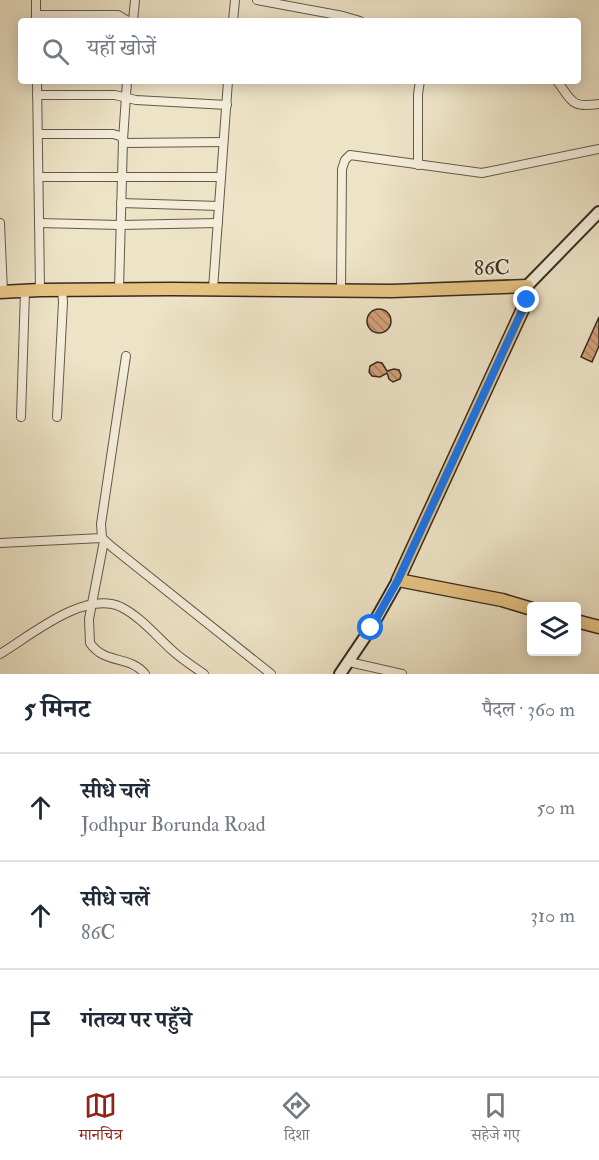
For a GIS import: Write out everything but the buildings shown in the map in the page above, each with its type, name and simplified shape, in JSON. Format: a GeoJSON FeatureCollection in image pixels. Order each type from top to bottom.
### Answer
{"type":"FeatureCollection","features":[{"type":"Feature","properties":{"kind":"main road","name":"86C"},"geometry":{"type":"LineString","coordinates":[[2,292],[118,289],[392,291],[527,286],[527,300],[398,580]]}},
{"type":"Feature","properties":{"kind":"main road"},"geometry":{"type":"LineString","coordinates":[[398,580],[502,600],[527,608]]}},
{"type":"Feature","properties":{"kind":"main road"},"geometry":{"type":"LineString","coordinates":[[581,622],[599,627]]}},
{"type":"Feature","properties":{"kind":"street"},"geometry":{"type":"LineString","coordinates":[[36,0],[36,18],[118,15],[126,18]]}},
{"type":"Feature","properties":{"kind":"street"},"geometry":{"type":"LineString","coordinates":[[131,18],[135,0]]}},
{"type":"Feature","properties":{"kind":"street"},"geometry":{"type":"LineString","coordinates":[[233,18],[235,0]]}},
{"type":"Feature","properties":{"kind":"street"},"geometry":{"type":"LineString","coordinates":[[257,0],[350,18]]}},
{"type":"Feature","properties":{"kind":"street"},"geometry":{"type":"LineString","coordinates":[[37,84],[40,290]]}},
{"type":"Feature","properties":{"kind":"street"},"geometry":{"type":"LineString","coordinates":[[118,289],[127,84]]}},
{"type":"Feature","properties":{"kind":"street"},"geometry":{"type":"LineString","coordinates":[[213,289],[228,84]]}},
{"type":"Feature","properties":{"kind":"street"},"geometry":{"type":"LineString","coordinates":[[418,165],[420,84]]}},
{"type":"Feature","properties":{"kind":"street"},"geometry":{"type":"LineString","coordinates":[[559,84],[576,104],[585,107],[599,104]]}},
{"type":"Feature","properties":{"kind":"street"},"geometry":{"type":"LineString","coordinates":[[37,95],[115,94],[136,100],[226,105]]}},
{"type":"Feature","properties":{"kind":"street"},"geometry":{"type":"LineString","coordinates":[[38,134],[113,134],[131,143],[223,142]]}},
{"type":"Feature","properties":{"kind":"street"},"geometry":{"type":"LineString","coordinates":[[341,291],[342,164],[354,155],[418,165],[489,172],[599,149]]}},
{"type":"Feature","properties":{"kind":"street"},"geometry":{"type":"LineString","coordinates":[[39,177],[221,177]]}},
{"type":"Feature","properties":{"kind":"street"},"geometry":{"type":"LineString","coordinates":[[121,203],[219,206]]}},
{"type":"Feature","properties":{"kind":"street"},"geometry":{"type":"LineString","coordinates":[[527,286],[597,214]]}},
{"type":"Feature","properties":{"kind":"street"},"geometry":{"type":"LineString","coordinates":[[0,223],[2,292]]}},
{"type":"Feature","properties":{"kind":"street"},"geometry":{"type":"LineString","coordinates":[[39,223],[120,225],[218,223]]}},
{"type":"Feature","properties":{"kind":"street"},"geometry":{"type":"LineString","coordinates":[[57,417],[62,290]]}},
{"type":"Feature","properties":{"kind":"street"},"geometry":{"type":"LineString","coordinates":[[21,417],[25,291]]}},
{"type":"Feature","properties":{"kind":"street"},"geometry":{"type":"LineString","coordinates":[[126,356],[101,524],[103,539],[88,637],[95,651],[101,656],[135,665],[145,674]]}},
{"type":"Feature","properties":{"kind":"street"},"geometry":{"type":"LineString","coordinates":[[0,543],[103,539],[268,673]]}},
{"type":"Feature","properties":{"kind":"street"},"geometry":{"type":"LineString","coordinates":[[340,674],[371,628],[398,580]]}},
{"type":"Feature","properties":{"kind":"street"},"geometry":{"type":"LineString","coordinates":[[0,654],[45,624],[78,609],[111,603],[128,611],[204,674]]}},
{"type":"Feature","properties":{"kind":"street"},"geometry":{"type":"LineString","coordinates":[[348,662],[402,674]]}},
{"type":"Feature","properties":{"kind":"route"},"geometry":{"type":"LineString","coordinates":[[371,628],[398,580],[527,300]]}}]}
